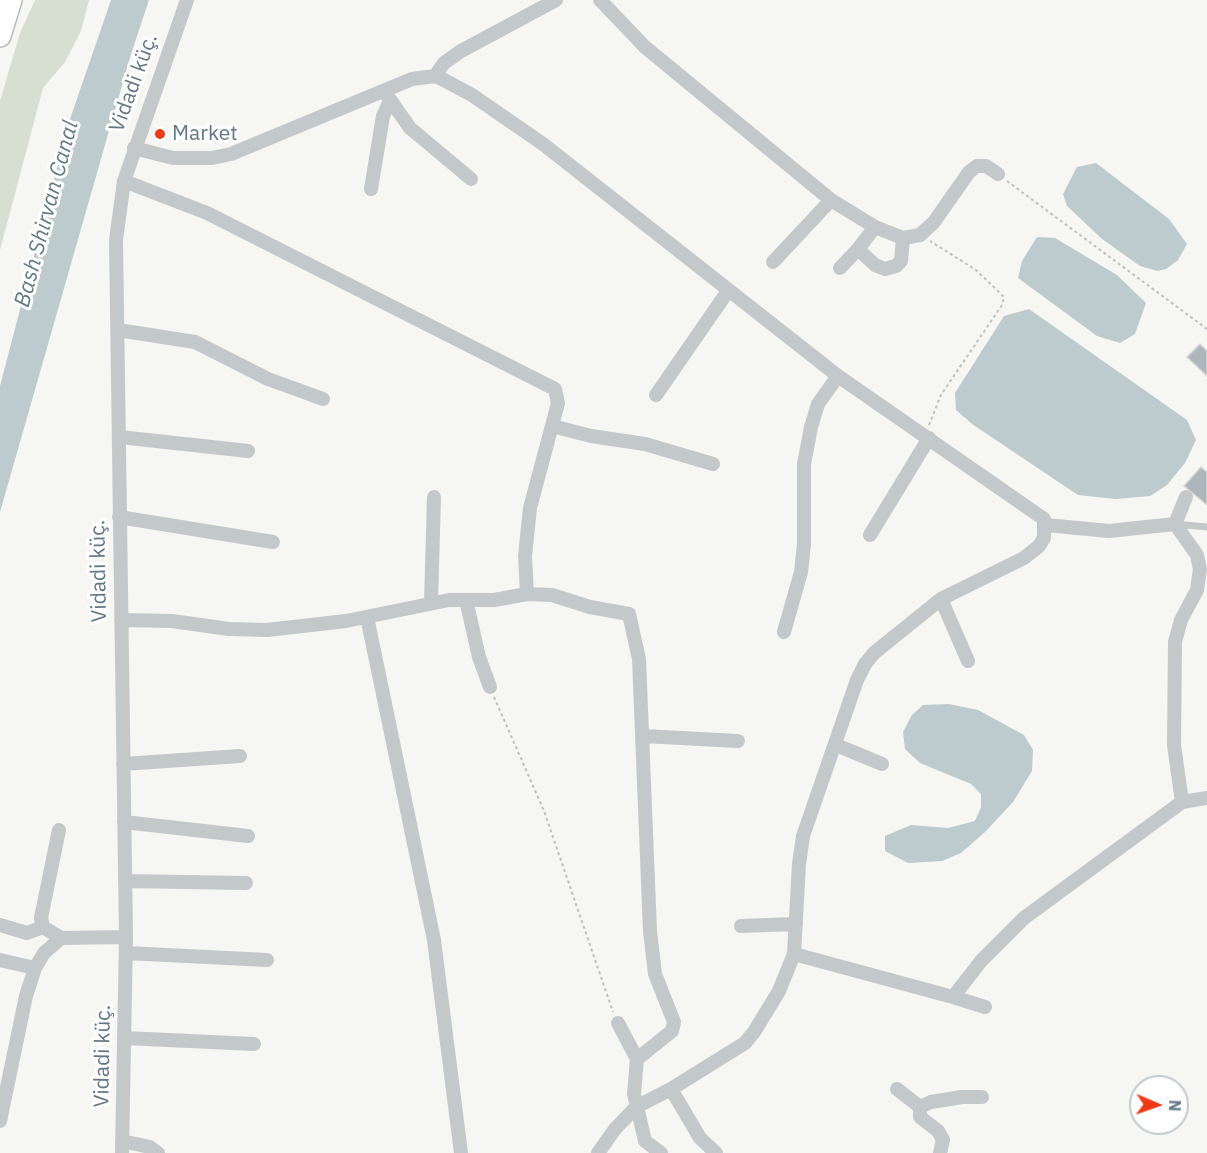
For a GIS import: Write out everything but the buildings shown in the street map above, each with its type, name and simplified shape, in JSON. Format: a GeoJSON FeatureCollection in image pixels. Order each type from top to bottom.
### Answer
{"type":"FeatureCollection","features":[{"type":"Feature","properties":{"kind":"main road"},"geometry":{"type":"LineString","coordinates":[[0,36],[9,1]]}},
{"type":"Feature","properties":{"kind":"street","name":"Vidadi küç."},"geometry":{"type":"LineString","coordinates":[[122,1147],[126,937],[116,240],[124,181],[188,0]]}},
{"type":"Feature","properties":{"kind":"street"},"geometry":{"type":"LineString","coordinates":[[435,76],[444,63],[460,51],[556,0]]}},
{"type":"Feature","properties":{"kind":"street"},"geometry":{"type":"LineString","coordinates":[[600,0],[645,47],[831,200],[874,227],[903,238],[920,235],[934,222],[969,172],[977,166],[986,166],[998,174]]}},
{"type":"Feature","properties":{"kind":"street"},"geometry":{"type":"LineString","coordinates":[[134,148],[173,158],[212,158],[231,154],[387,96],[412,79],[435,76],[455,85],[543,144],[838,376],[1038,513],[1046,525],[1044,538],[1039,546],[1024,558],[941,599],[874,653],[865,664],[856,680],[800,850],[794,954],[779,991],[754,1032],[737,1048],[671,1089],[636,1107],[615,1129],[598,1153]]}},
{"type":"Feature","properties":{"kind":"street"},"geometry":{"type":"LineString","coordinates":[[387,96],[410,128],[471,179]]}},
{"type":"Feature","properties":{"kind":"street"},"geometry":{"type":"LineString","coordinates":[[371,189],[387,96]]}},
{"type":"Feature","properties":{"kind":"street"},"geometry":{"type":"LineString","coordinates":[[124,181],[207,213],[555,389],[558,403],[530,508],[525,556],[527,594]]}},
{"type":"Feature","properties":{"kind":"street"},"geometry":{"type":"LineString","coordinates":[[773,262],[831,200]]}},
{"type":"Feature","properties":{"kind":"street"},"geometry":{"type":"LineString","coordinates":[[840,268],[874,227]]}},
{"type":"Feature","properties":{"kind":"street"},"geometry":{"type":"LineString","coordinates":[[858,249],[875,265],[885,269],[896,266],[901,261],[903,238]]}},
{"type":"Feature","properties":{"kind":"street"},"geometry":{"type":"LineString","coordinates":[[656,395],[728,291]]}},
{"type":"Feature","properties":{"kind":"street"},"geometry":{"type":"LineString","coordinates":[[118,330],[195,342],[212,349],[247,370],[323,399]]}},
{"type":"Feature","properties":{"kind":"street"},"geometry":{"type":"LineString","coordinates":[[784,632],[803,554],[804,464],[811,428],[819,404],[838,376]]}},
{"type":"Feature","properties":{"kind":"street"},"geometry":{"type":"LineString","coordinates":[[552,426],[591,436],[645,444],[713,464]]}},
{"type":"Feature","properties":{"kind":"street"},"geometry":{"type":"LineString","coordinates":[[120,437],[248,451]]}},
{"type":"Feature","properties":{"kind":"street"},"geometry":{"type":"LineString","coordinates":[[870,535],[929,438]]}},
{"type":"Feature","properties":{"kind":"street"},"geometry":{"type":"LineString","coordinates":[[431,603],[434,497]]}},
{"type":"Feature","properties":{"kind":"street"},"geometry":{"type":"LineString","coordinates":[[1175,524],[1186,497]]}},
{"type":"Feature","properties":{"kind":"street"},"geometry":{"type":"LineString","coordinates":[[119,517],[273,542]]}},
{"type":"Feature","properties":{"kind":"street"},"geometry":{"type":"LineString","coordinates":[[1046,525],[1109,531],[1175,524]]}},
{"type":"Feature","properties":{"kind":"street"},"geometry":{"type":"LineString","coordinates":[[1175,524],[1197,555],[1200,569],[1197,590],[1181,620],[1175,642],[1174,745],[1182,802]]}},
{"type":"Feature","properties":{"kind":"street"},"geometry":{"type":"LineString","coordinates":[[121,620],[172,621],[229,629],[267,630],[368,617],[431,603],[494,600],[527,594],[552,595],[590,607],[628,614],[639,658],[650,931],[655,975],[674,1022],[672,1031],[637,1059]]}},
{"type":"Feature","properties":{"kind":"street"},"geometry":{"type":"LineString","coordinates":[[941,599],[968,661]]}},
{"type":"Feature","properties":{"kind":"street"},"geometry":{"type":"LineString","coordinates":[[466,600],[479,657],[490,687]]}},
{"type":"Feature","properties":{"kind":"street"},"geometry":{"type":"LineString","coordinates":[[368,617],[434,940],[461,1153]]}},
{"type":"Feature","properties":{"kind":"street"},"geometry":{"type":"LineString","coordinates":[[643,736],[738,741]]}},
{"type":"Feature","properties":{"kind":"street"},"geometry":{"type":"LineString","coordinates":[[836,745],[882,764]]}},
{"type":"Feature","properties":{"kind":"street"},"geometry":{"type":"LineString","coordinates":[[123,764],[240,756]]}},
{"type":"Feature","properties":{"kind":"street"},"geometry":{"type":"LineString","coordinates":[[953,996],[981,961],[1016,925],[1182,802],[1207,798]]}},
{"type":"Feature","properties":{"kind":"street"},"geometry":{"type":"LineString","coordinates":[[124,822],[248,836]]}},
{"type":"Feature","properties":{"kind":"street"},"geometry":{"type":"LineString","coordinates":[[43,927],[42,908],[59,830]]}},
{"type":"Feature","properties":{"kind":"street"},"geometry":{"type":"LineString","coordinates":[[125,881],[246,883]]}},
{"type":"Feature","properties":{"kind":"street"},"geometry":{"type":"LineString","coordinates":[[741,926],[796,924]]}},
{"type":"Feature","properties":{"kind":"street"},"geometry":{"type":"LineString","coordinates":[[0,925],[27,933],[43,927]]}},
{"type":"Feature","properties":{"kind":"street"},"geometry":{"type":"LineString","coordinates":[[43,927],[61,938],[126,937]]}},
{"type":"Feature","properties":{"kind":"street"},"geometry":{"type":"LineString","coordinates":[[0,1121],[34,968],[44,953],[61,938]]}},
{"type":"Feature","properties":{"kind":"street"},"geometry":{"type":"LineString","coordinates":[[126,953],[267,960]]}},
{"type":"Feature","properties":{"kind":"street"},"geometry":{"type":"LineString","coordinates":[[794,954],[953,996],[985,1007]]}},
{"type":"Feature","properties":{"kind":"street"},"geometry":{"type":"LineString","coordinates":[[0,960],[34,968]]}},
{"type":"Feature","properties":{"kind":"street"},"geometry":{"type":"LineString","coordinates":[[618,1023],[637,1059],[634,1094],[645,1141],[661,1153]]}},
{"type":"Feature","properties":{"kind":"street"},"geometry":{"type":"LineString","coordinates":[[125,1038],[254,1044]]}},
{"type":"Feature","properties":{"kind":"street"},"geometry":{"type":"LineString","coordinates":[[671,1089],[700,1138],[716,1153]]}},
{"type":"Feature","properties":{"kind":"street"},"geometry":{"type":"LineString","coordinates":[[897,1089],[920,1107]]}},
{"type":"Feature","properties":{"kind":"street"},"geometry":{"type":"LineString","coordinates":[[920,1107],[941,1100],[982,1097]]}},
{"type":"Feature","properties":{"kind":"street"},"geometry":{"type":"LineString","coordinates":[[920,1107],[920,1117],[938,1131],[943,1140],[940,1153]]}},
{"type":"Feature","properties":{"kind":"street"},"geometry":{"type":"LineString","coordinates":[[122,1147],[150,1148],[158,1153]]}},
{"type":"Feature","properties":{"kind":"lane"},"geometry":{"type":"LineString","coordinates":[[1175,524],[1207,527]]}},
{"type":"Feature","properties":{"kind":"path"},"geometry":{"type":"LineString","coordinates":[[998,174],[1207,329]]}},
{"type":"Feature","properties":{"kind":"path"},"geometry":{"type":"LineString","coordinates":[[920,235],[976,270],[1004,297],[1002,305],[941,394],[930,419],[929,438]]}},
{"type":"Feature","properties":{"kind":"path"},"geometry":{"type":"LineString","coordinates":[[490,687],[544,811],[618,1023]]}},
{"type":"Feature","properties":{"kind":"shaded area"},"geometry":{"type":"Polygon","coordinates":[[[35,0],[89,0],[81,31],[65,62],[43,88],[0,250],[0,101],[20,33],[35,0]]]}},
{"type":"Feature","properties":{"kind":"water","name":"Bash Shirvan Canal"},"geometry":{"type":"Polygon","coordinates":[[[111,0],[149,0],[131,54],[0,512],[0,386],[69,122],[111,0]]]}},
{"type":"Feature","properties":{"kind":"water"},"geometry":{"type":"Polygon","coordinates":[[[1096,163],[1169,219],[1187,244],[1178,260],[1166,269],[1157,271],[1140,266],[1102,239],[1067,206],[1063,194],[1077,167],[1096,163]]]}},
{"type":"Feature","properties":{"kind":"water"},"geometry":{"type":"Polygon","coordinates":[[[1037,237],[1055,238],[1117,275],[1146,303],[1135,334],[1120,343],[1097,336],[1018,278],[1022,261],[1037,237]]]}},
{"type":"Feature","properties":{"kind":"water"},"geometry":{"type":"Polygon","coordinates":[[[1029,309],[1187,420],[1196,440],[1185,463],[1167,485],[1150,496],[1116,499],[1078,495],[972,424],[956,410],[955,393],[1004,316],[1029,309]]]}},
{"type":"Feature","properties":{"kind":"water"},"geometry":{"type":"Polygon","coordinates":[[[949,704],[978,710],[1024,735],[1033,750],[1032,771],[1013,802],[985,832],[961,853],[942,861],[908,863],[885,851],[885,836],[911,825],[948,828],[975,821],[981,807],[981,794],[971,784],[920,763],[905,749],[903,732],[912,715],[923,705],[949,704]]]}},
{"type":"Feature","properties":{"kind":"place","name":"Market"},"geometry":{"type":"Point","coordinates":[160,134]}}]}
